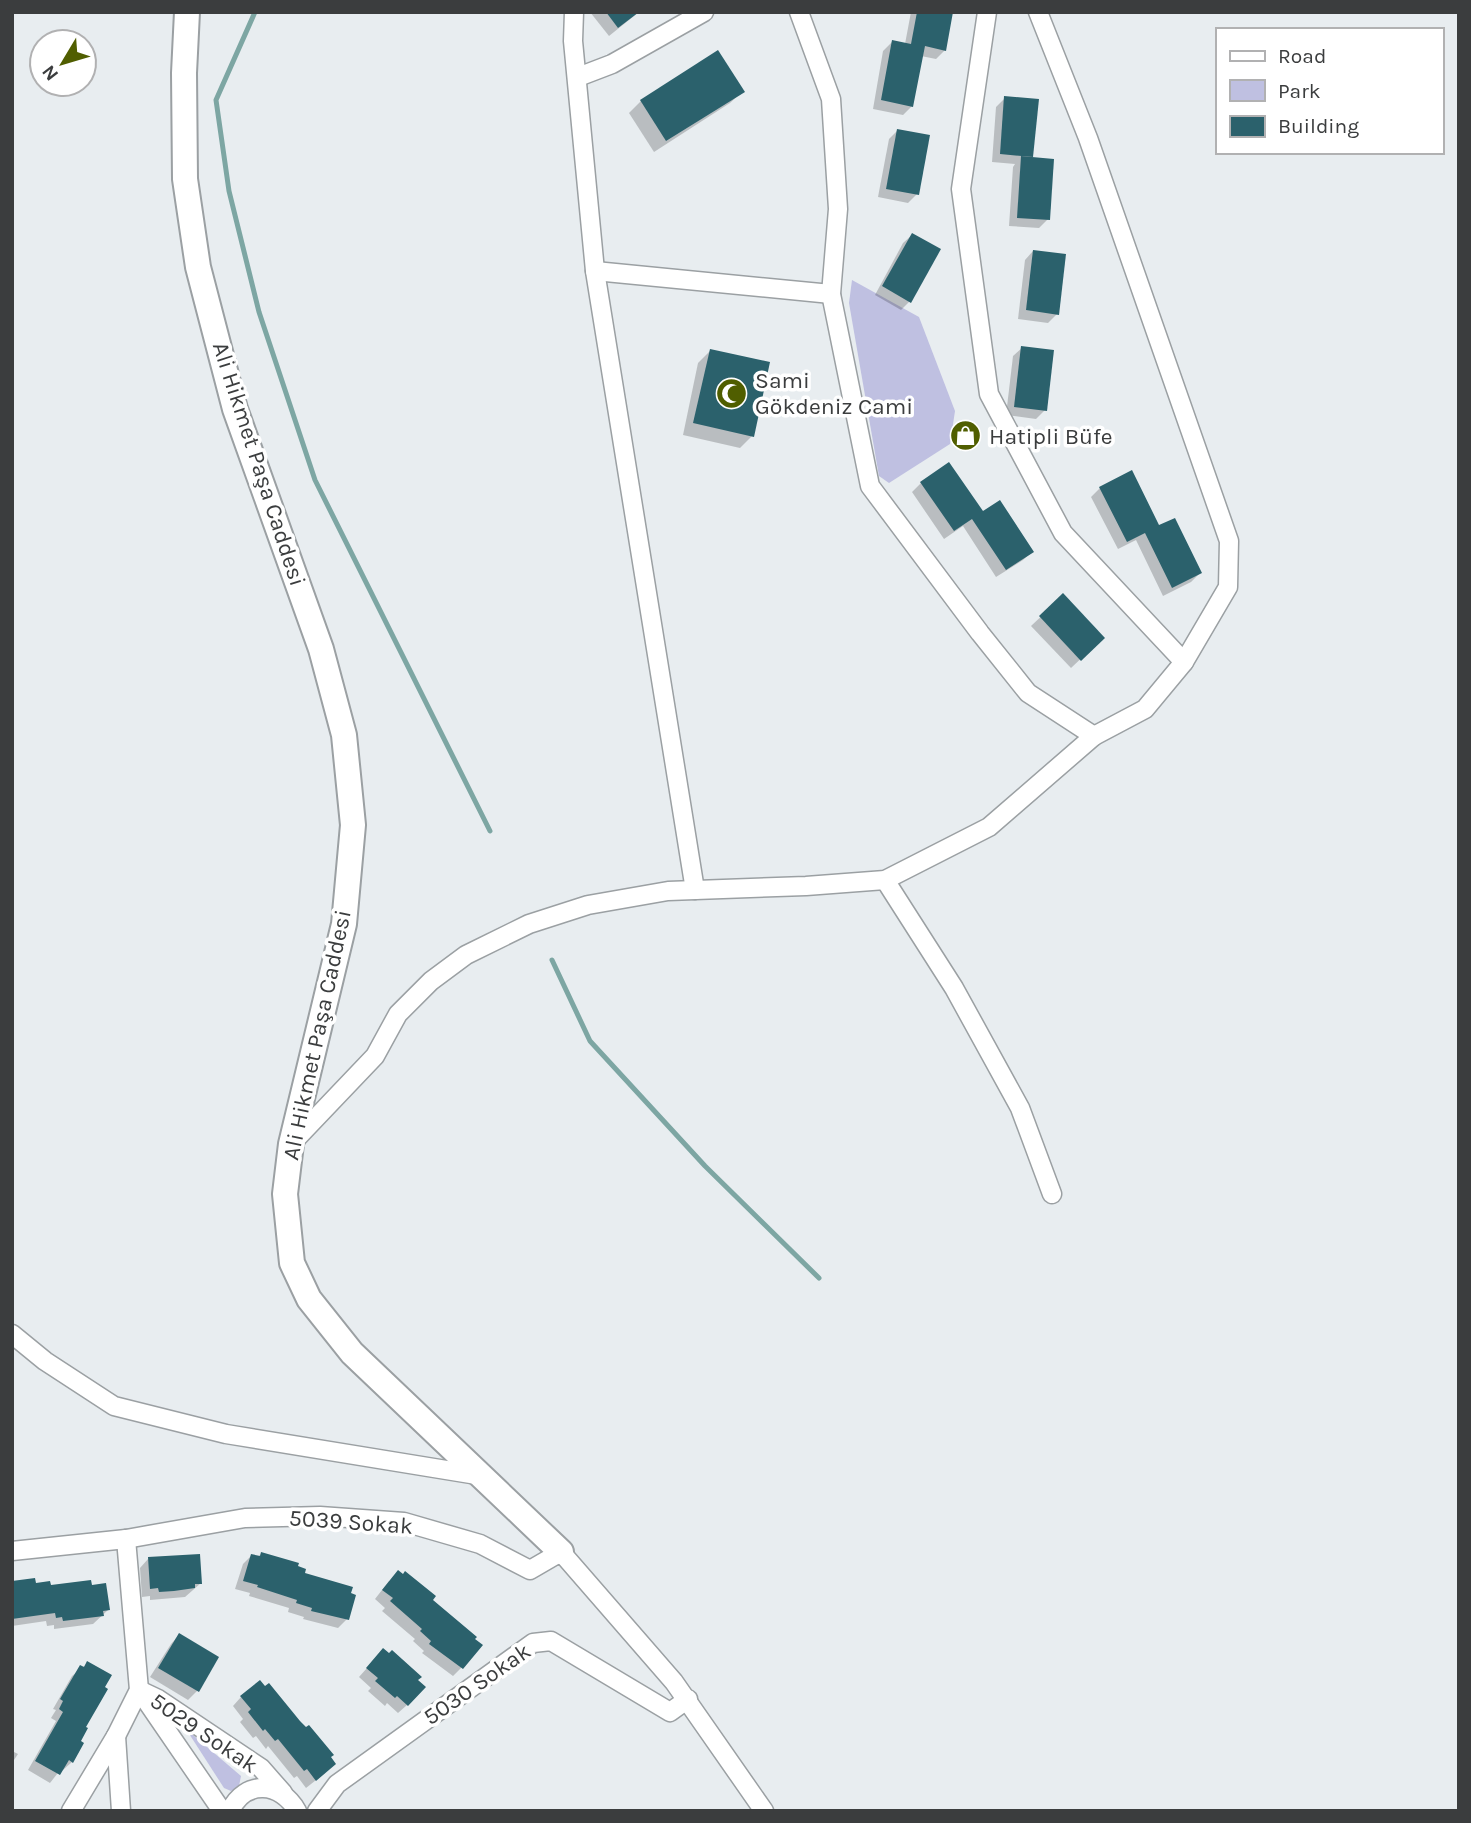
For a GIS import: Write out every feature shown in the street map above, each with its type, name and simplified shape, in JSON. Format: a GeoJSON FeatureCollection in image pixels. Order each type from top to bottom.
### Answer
{"type":"FeatureCollection","features":[{"type":"Feature","properties":{"kind":"main road","name":"Ali Hikmet Paşa Caddesi"},"geometry":{"type":"LineString","coordinates":[[187,12],[184,73],[185,179],[198,267],[235,409],[321,649],[344,735],[353,825],[344,924],[291,1144],[285,1194],[292,1263],[309,1299],[352,1353],[561,1552]]}},
{"type":"Feature","properties":{"kind":"street"},"geometry":{"type":"LineString","coordinates":[[574,12],[573,41],[595,271],[695,890]]}},
{"type":"Feature","properties":{"kind":"street"},"geometry":{"type":"LineString","coordinates":[[578,77],[612,64],[704,12]]}},
{"type":"Feature","properties":{"kind":"street"},"geometry":{"type":"LineString","coordinates":[[799,12],[831,99],[838,209],[831,294],[870,486],[980,633],[1028,692],[1094,736]]}},
{"type":"Feature","properties":{"kind":"street"},"geometry":{"type":"LineString","coordinates":[[987,12],[961,188],[989,394],[1063,533],[1184,662]]}},
{"type":"Feature","properties":{"kind":"street"},"geometry":{"type":"LineString","coordinates":[[291,1144],[375,1056],[398,1014],[431,981],[466,955],[529,924],[588,905],[668,891],[885,880],[989,827],[1094,736],[1145,709],[1184,662],[1228,587],[1229,541],[1088,138],[1038,12]]}},
{"type":"Feature","properties":{"kind":"street"},"geometry":{"type":"LineString","coordinates":[[595,271],[831,294]]}},
{"type":"Feature","properties":{"kind":"street"},"geometry":{"type":"LineString","coordinates":[[885,880],[954,988],[1020,1108],[1052,1194]]}},
{"type":"Feature","properties":{"kind":"street"},"geometry":{"type":"LineString","coordinates":[[12,1334],[45,1361],[114,1406],[226,1434],[483,1476]]}},
{"type":"Feature","properties":{"kind":"street","name":"5039 Sokak"},"geometry":{"type":"LineString","coordinates":[[12,1552],[126,1539],[245,1518],[320,1516],[404,1522],[480,1544],[530,1570],[561,1552]]}},
{"type":"Feature","properties":{"kind":"street"},"geometry":{"type":"LineString","coordinates":[[71,1811],[116,1736],[139,1690],[126,1539]]}},
{"type":"Feature","properties":{"kind":"street"},"geometry":{"type":"LineString","coordinates":[[561,1552],[688,1699],[764,1811]]}},
{"type":"Feature","properties":{"kind":"street","name":"5030 Sokak"},"geometry":{"type":"LineString","coordinates":[[317,1811],[337,1784],[533,1643],[551,1641],[670,1713],[688,1699]]}},
{"type":"Feature","properties":{"kind":"street","name":"5029 Sokak"},"geometry":{"type":"LineString","coordinates":[[139,1690],[158,1699],[261,1768],[298,1811]]}},
{"type":"Feature","properties":{"kind":"street","name":"5029 Sokak"},"geometry":{"type":"LineString","coordinates":[[139,1690],[222,1811]]}},
{"type":"Feature","properties":{"kind":"street"},"geometry":{"type":"LineString","coordinates":[[116,1736],[121,1811]]}},
{"type":"Feature","properties":{"kind":"street"},"geometry":{"type":"LineString","coordinates":[[230,1811],[240,1796],[250,1790],[272,1788],[283,1793]]}},
{"type":"Feature","properties":{"kind":"green space"},"geometry":{"type":"Polygon","coordinates":[[[852,280],[919,317],[955,411],[950,444],[889,483],[879,476],[849,303],[852,280]]]}},
{"type":"Feature","properties":{"kind":"green space"},"geometry":{"type":"Polygon","coordinates":[[[186,1729],[241,1776],[239,1786],[231,1791],[224,1788],[186,1729]]]}},
{"type":"Feature","properties":{"kind":"building"},"geometry":{"type":"Polygon","coordinates":[[[606,12],[639,12],[618,28],[606,12]]]}},
{"type":"Feature","properties":{"kind":"building"},"geometry":{"type":"Polygon","coordinates":[[[917,12],[953,12],[946,51],[925,46],[913,107],[881,100],[892,40],[911,44],[917,12]]]}},
{"type":"Feature","properties":{"kind":"building"},"geometry":{"type":"Polygon","coordinates":[[[718,50],[745,92],[666,141],[640,100],[718,50]]]}},
{"type":"Feature","properties":{"kind":"building"},"geometry":{"type":"Polygon","coordinates":[[[1004,96],[1039,99],[1033,157],[1000,154],[1004,96]]]}},
{"type":"Feature","properties":{"kind":"building"},"geometry":{"type":"Polygon","coordinates":[[[897,129],[930,135],[919,195],[886,189],[897,129]]]}},
{"type":"Feature","properties":{"kind":"building"},"geometry":{"type":"Polygon","coordinates":[[[1021,156],[1054,159],[1050,220],[1017,218],[1021,156]]]}},
{"type":"Feature","properties":{"kind":"building"},"geometry":{"type":"Polygon","coordinates":[[[912,233],[941,249],[911,303],[882,286],[912,233]]]}},
{"type":"Feature","properties":{"kind":"building"},"geometry":{"type":"Polygon","coordinates":[[[1033,250],[1066,254],[1059,315],[1026,310],[1033,250]]]}},
{"type":"Feature","properties":{"kind":"building"},"geometry":{"type":"Polygon","coordinates":[[[1021,346],[1054,350],[1047,411],[1014,407],[1021,346]]]}},
{"type":"Feature","properties":{"kind":"building","name":"Sami Gökdeniz Cami"},"geometry":{"type":"Polygon","coordinates":[[[710,349],[770,362],[754,437],[693,423],[710,349]]]}},
{"type":"Feature","properties":{"kind":"building"},"geometry":{"type":"Polygon","coordinates":[[[949,462],[983,511],[1000,500],[1034,552],[1006,570],[972,519],[954,531],[920,482],[949,462]]]}},
{"type":"Feature","properties":{"kind":"building"},"geometry":{"type":"Polygon","coordinates":[[[1132,470],[1159,525],[1175,518],[1202,573],[1172,588],[1145,533],[1127,542],[1099,487],[1132,470]]]}},
{"type":"Feature","properties":{"kind":"building"},"geometry":{"type":"Polygon","coordinates":[[[1063,593],[1105,638],[1081,661],[1039,616],[1063,593]]]}},
{"type":"Feature","properties":{"kind":"building"},"geometry":{"type":"Polygon","coordinates":[[[261,1552],[299,1563],[298,1566],[306,1569],[305,1573],[353,1587],[351,1593],[356,1595],[349,1620],[311,1611],[312,1608],[296,1603],[297,1600],[243,1581],[251,1554],[260,1556],[261,1552]]]}},
{"type":"Feature","properties":{"kind":"building"},"geometry":{"type":"Polygon","coordinates":[[[200,1554],[202,1584],[195,1584],[195,1588],[174,1591],[159,1592],[158,1588],[150,1589],[148,1557],[200,1554]]]}},
{"type":"Feature","properties":{"kind":"building"},"geometry":{"type":"Polygon","coordinates":[[[398,1570],[403,1574],[405,1571],[436,1596],[433,1600],[483,1645],[463,1669],[429,1644],[431,1641],[420,1631],[422,1629],[390,1601],[393,1598],[382,1590],[398,1570]]]}},
{"type":"Feature","properties":{"kind":"building"},"geometry":{"type":"Polygon","coordinates":[[[35,1578],[36,1583],[50,1581],[51,1585],[91,1580],[92,1585],[106,1583],[110,1610],[103,1611],[104,1616],[63,1621],[62,1617],[56,1618],[55,1613],[12,1619],[12,1581],[35,1578]]]}},
{"type":"Feature","properties":{"kind":"building"},"geometry":{"type":"Polygon","coordinates":[[[179,1633],[219,1657],[199,1692],[158,1668],[179,1633]]]}},
{"type":"Feature","properties":{"kind":"building"},"geometry":{"type":"Polygon","coordinates":[[[383,1648],[389,1653],[392,1650],[422,1677],[418,1680],[426,1687],[408,1706],[375,1681],[378,1678],[366,1668],[383,1648]]]}},
{"type":"Feature","properties":{"kind":"building"},"geometry":{"type":"Polygon","coordinates":[[[87,1661],[112,1675],[105,1687],[108,1689],[86,1727],[88,1728],[81,1741],[84,1743],[73,1763],[69,1760],[60,1775],[35,1761],[63,1712],[59,1709],[63,1701],[60,1699],[80,1665],[84,1667],[87,1661]]]}},
{"type":"Feature","properties":{"kind":"building"},"geometry":{"type":"Polygon","coordinates":[[[260,1680],[265,1686],[269,1683],[300,1721],[306,1727],[309,1725],[334,1755],[331,1757],[336,1764],[316,1781],[307,1769],[304,1771],[278,1739],[275,1741],[265,1729],[263,1731],[248,1712],[251,1709],[240,1696],[260,1680]]]}},
{"type":"Feature","properties":{"kind":"waterway"},"geometry":{"type":"LineString","coordinates":[[255,12],[216,100],[229,191],[259,312],[315,480],[490,831]]}},
{"type":"Feature","properties":{"kind":"waterway"},"geometry":{"type":"LineString","coordinates":[[552,960],[590,1041],[705,1166],[819,1278]]}},
{"type":"Feature","properties":{"kind":"place","name":"Sami Gökdeniz Cami"},"geometry":{"type":"Point","coordinates":[732,393]}},
{"type":"Feature","properties":{"kind":"place","name":"Hatipli Büfe"},"geometry":{"type":"Point","coordinates":[966,436]}}]}
